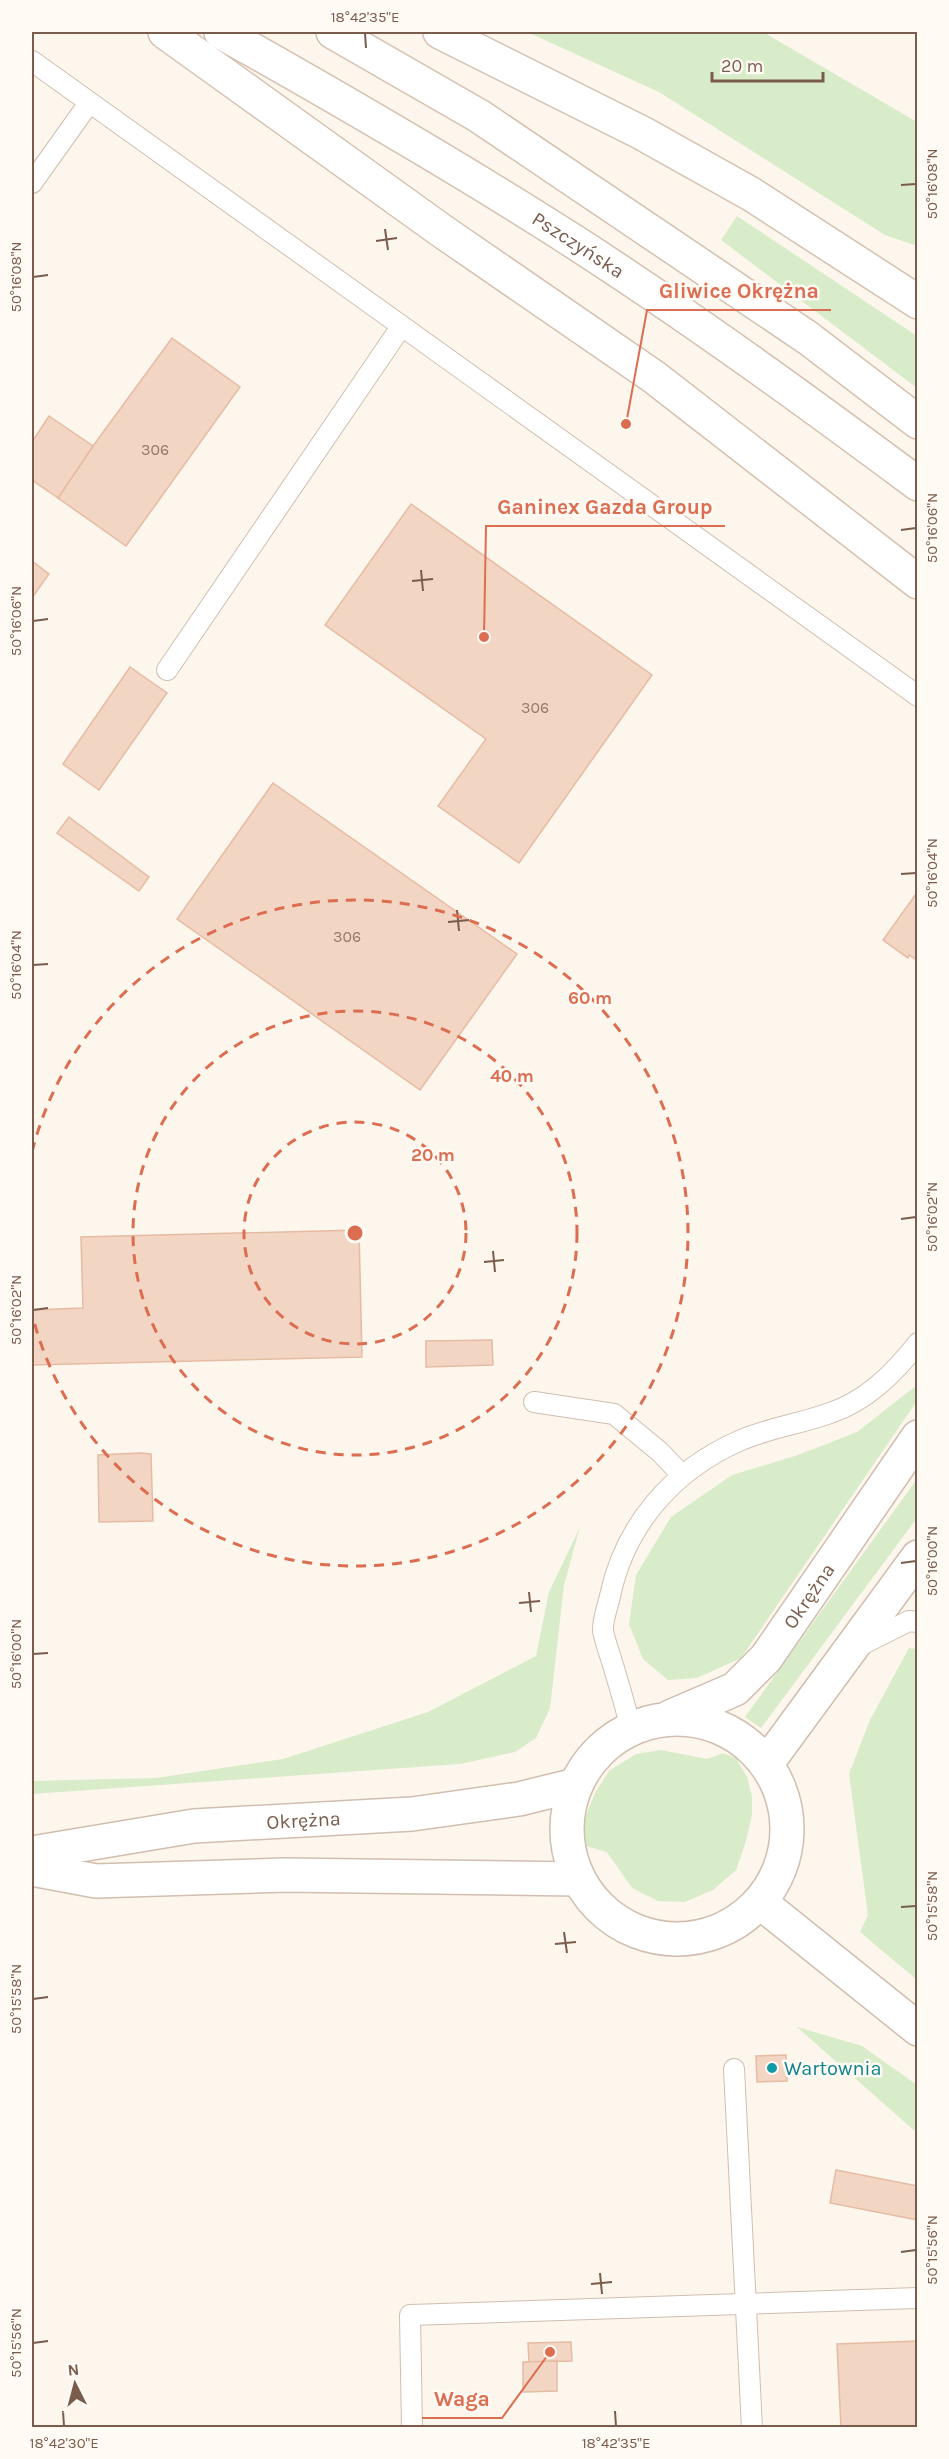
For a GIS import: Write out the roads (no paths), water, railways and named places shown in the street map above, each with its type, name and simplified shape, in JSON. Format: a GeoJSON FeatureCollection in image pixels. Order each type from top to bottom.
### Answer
{"type":"FeatureCollection","features":[{"type":"Feature","properties":{"kind":"main road"},"geometry":{"type":"LineString","coordinates":[[165,32],[442,231],[654,377],[918,582]]}},
{"type":"Feature","properties":{"kind":"main road","name":"Pszczyńska"},"geometry":{"type":"LineString","coordinates":[[221,32],[357,108],[573,241],[776,379],[918,484]]}},
{"type":"Feature","properties":{"kind":"main road"},"geometry":{"type":"LineString","coordinates":[[333,32],[479,116],[808,338],[918,422]]}},
{"type":"Feature","properties":{"kind":"main road"},"geometry":{"type":"LineString","coordinates":[[440,32],[642,133],[751,194],[918,302]]}},
{"type":"Feature","properties":{"kind":"main road","name":"Okrężna"},"geometry":{"type":"LineString","coordinates":[[669,1718],[735,1689],[766,1658],[918,1437]]}},
{"type":"Feature","properties":{"kind":"main road"},"geometry":{"type":"LineString","coordinates":[[767,1764],[918,1557]]}},
{"type":"Feature","properties":{"kind":"main road"},"geometry":{"type":"LineString","coordinates":[[669,1718],[706,1722],[740,1737],[767,1764],[783,1797],[788,1834],[780,1870],[760,1902],[733,1924],[700,1937],[664,1939],[630,1929],[601,1909],[577,1879],[566,1844],[568,1811],[576,1785],[595,1755],[632,1728],[669,1718]]}},
{"type":"Feature","properties":{"kind":"main road","name":"Okrężna"},"geometry":{"type":"LineString","coordinates":[[32,1853],[194,1826],[412,1814],[519,1799],[576,1785]]}},
{"type":"Feature","properties":{"kind":"main road"},"geometry":{"type":"LineString","coordinates":[[32,1869],[96,1881],[285,1875],[577,1879]]}},
{"type":"Feature","properties":{"kind":"main road"},"geometry":{"type":"LineString","coordinates":[[760,1902],[918,2029]]}},
{"type":"Feature","properties":{"kind":"lane"},"geometry":{"type":"LineString","coordinates":[[32,61],[918,696]]}},
{"type":"Feature","properties":{"kind":"lane"},"geometry":{"type":"LineString","coordinates":[[32,183],[89,103]]}},
{"type":"Feature","properties":{"kind":"lane"},"geometry":{"type":"LineString","coordinates":[[167,670],[401,327]]}},
{"type":"Feature","properties":{"kind":"lane"},"geometry":{"type":"LineString","coordinates":[[632,1728],[603,1629],[615,1572],[627,1543],[647,1511],[697,1463],[740,1441],[795,1422],[831,1413],[860,1400],[897,1370],[918,1343]]}},
{"type":"Feature","properties":{"kind":"lane"},"geometry":{"type":"LineString","coordinates":[[534,1402],[614,1414],[660,1452],[682,1475]]}},
{"type":"Feature","properties":{"kind":"lane"},"geometry":{"type":"LineString","coordinates":[[849,1651],[909,1621],[918,1622]]}},
{"type":"Feature","properties":{"kind":"lane"},"geometry":{"type":"LineString","coordinates":[[734,2069],[752,2427]]}},
{"type":"Feature","properties":{"kind":"lane"},"geometry":{"type":"LineString","coordinates":[[412,2427],[410,2315],[918,2298]]}},
{"type":"Feature","properties":{"kind":"place","name":"Gliwice Okrężna"},"geometry":{"type":"Point","coordinates":[626,424]}},
{"type":"Feature","properties":{"kind":"place","name":"Ganinex Gazda Group"},"geometry":{"type":"Point","coordinates":[484,637]}},
{"type":"Feature","properties":{"kind":"place","name":"Wartownia"},"geometry":{"type":"Point","coordinates":[772,2068]}},
{"type":"Feature","properties":{"kind":"place","name":"Waga"},"geometry":{"type":"Point","coordinates":[550,2352]}}]}
